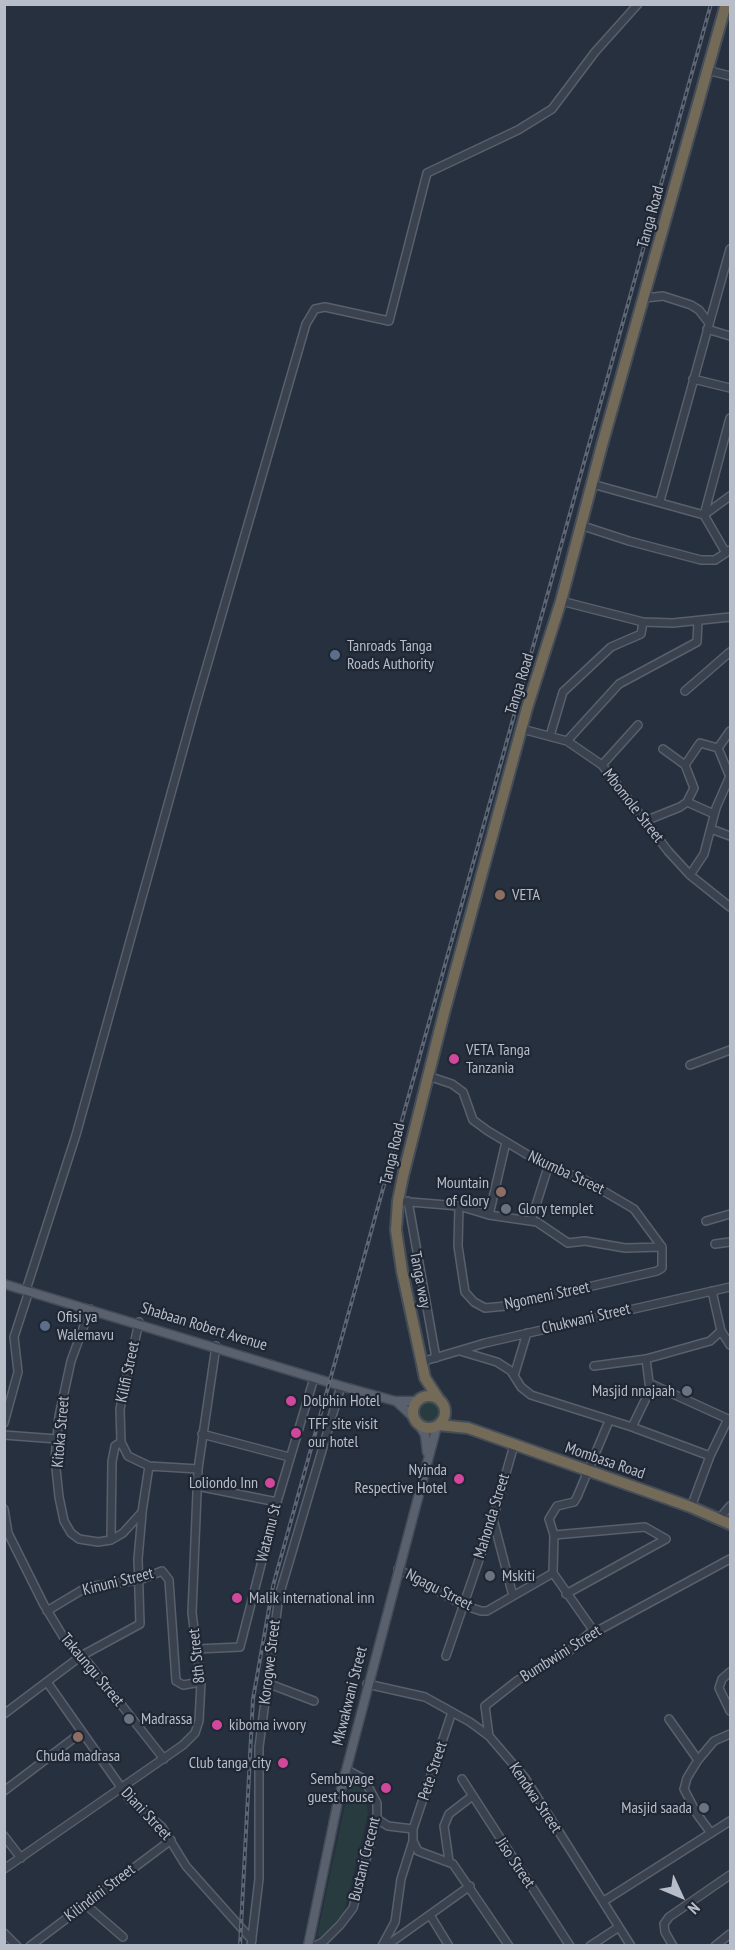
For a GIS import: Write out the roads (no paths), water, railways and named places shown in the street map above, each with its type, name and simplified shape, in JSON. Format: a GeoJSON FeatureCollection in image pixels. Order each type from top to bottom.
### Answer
{"type":"FeatureCollection","features":[{"type":"Feature","properties":{"kind":"highway","name":"Tanga Road"},"geometry":{"type":"LineString","coordinates":[[425,1378],[402,1271],[396,1230],[428,1076],[522,729],[561,602],[580,525],[726,4]]}},
{"type":"Feature","properties":{"kind":"highway"},"geometry":{"type":"LineString","coordinates":[[417,1400],[432,1395],[441,1401],[445,1415],[438,1425],[425,1428],[416,1421],[413,1408],[425,1378]]}},
{"type":"Feature","properties":{"kind":"highway","name":"Mombasa Road"},"geometry":{"type":"LineString","coordinates":[[425,1378],[441,1401],[468,1428]]}},
{"type":"Feature","properties":{"kind":"highway","name":"Mombasa Road"},"geometry":{"type":"LineString","coordinates":[[438,1425],[468,1428],[691,1507],[730,1524]]}},
{"type":"Feature","properties":{"kind":"main road","name":"Shabaan Robert Avenue"},"geometry":{"type":"LineString","coordinates":[[4,1284],[139,1322],[314,1378],[395,1401]]}},
{"type":"Feature","properties":{"kind":"main road"},"geometry":{"type":"LineString","coordinates":[[395,1401],[417,1400]]}},
{"type":"Feature","properties":{"kind":"main road"},"geometry":{"type":"LineString","coordinates":[[395,1401],[416,1421],[424,1435],[428,1456]]}},
{"type":"Feature","properties":{"kind":"main road","name":"Mkwakwani Street"},"geometry":{"type":"LineString","coordinates":[[309,1946],[338,1801],[367,1684],[438,1425]]}},
{"type":"Feature","properties":{"kind":"street"},"geometry":{"type":"LineString","coordinates":[[4,1424],[18,1372],[14,1337],[76,1136],[192,718],[306,324],[315,309],[325,307],[388,321],[427,173],[518,130],[552,109],[595,52],[638,4]]}},
{"type":"Feature","properties":{"kind":"street"},"geometry":{"type":"LineString","coordinates":[[707,70],[730,76]]}},
{"type":"Feature","properties":{"kind":"street"},"geometry":{"type":"LineString","coordinates":[[660,501],[708,326],[727,272],[730,249]]}},
{"type":"Feature","properties":{"kind":"street"},"geometry":{"type":"LineString","coordinates":[[645,298],[663,296],[691,305],[699,310],[708,326],[730,336]]}},
{"type":"Feature","properties":{"kind":"street"},"geometry":{"type":"LineString","coordinates":[[693,379],[730,388]]}},
{"type":"Feature","properties":{"kind":"street"},"geometry":{"type":"LineString","coordinates":[[704,515],[728,438],[730,418]]}},
{"type":"Feature","properties":{"kind":"street"},"geometry":{"type":"LineString","coordinates":[[580,525],[637,544],[701,560],[715,560],[728,551],[704,515],[592,484]]}},
{"type":"Feature","properties":{"kind":"street"},"geometry":{"type":"LineString","coordinates":[[704,515],[730,496]]}},
{"type":"Feature","properties":{"kind":"street"},"geometry":{"type":"LineString","coordinates":[[561,602],[643,622],[698,621],[730,617]]}},
{"type":"Feature","properties":{"kind":"street"},"geometry":{"type":"LineString","coordinates":[[567,741],[619,684],[697,642],[698,621]]}},
{"type":"Feature","properties":{"kind":"street"},"geometry":{"type":"LineString","coordinates":[[550,736],[563,692],[611,646],[641,634],[643,622]]}},
{"type":"Feature","properties":{"kind":"street"},"geometry":{"type":"LineString","coordinates":[[685,691],[730,652]]}},
{"type":"Feature","properties":{"kind":"street"},"geometry":{"type":"LineString","coordinates":[[602,765],[638,726]]}},
{"type":"Feature","properties":{"kind":"street","name":"Mbomole Street"},"geometry":{"type":"LineString","coordinates":[[522,729],[567,741],[602,765],[690,875],[730,907]]}},
{"type":"Feature","properties":{"kind":"street"},"geometry":{"type":"LineString","coordinates":[[718,748],[730,731]]}},
{"type":"Feature","properties":{"kind":"street"},"geometry":{"type":"LineString","coordinates":[[685,765],[700,743],[718,748]]}},
{"type":"Feature","properties":{"kind":"street"},"geometry":{"type":"LineString","coordinates":[[690,875],[704,854],[714,814],[730,777],[718,748]]}},
{"type":"Feature","properties":{"kind":"street"},"geometry":{"type":"LineString","coordinates":[[645,821],[687,802],[694,788],[685,765],[663,749]]}},
{"type":"Feature","properties":{"kind":"street"},"geometry":{"type":"LineString","coordinates":[[687,802],[714,814]]}},
{"type":"Feature","properties":{"kind":"street"},"geometry":{"type":"LineString","coordinates":[[711,829],[730,836]]}},
{"type":"Feature","properties":{"kind":"street"},"geometry":{"type":"LineString","coordinates":[[690,1065],[730,1050]]}},
{"type":"Feature","properties":{"kind":"street","name":"Nkumba Street"},"geometry":{"type":"LineString","coordinates":[[428,1076],[443,1080],[463,1092],[473,1120],[506,1142],[548,1167],[583,1179],[634,1209],[662,1247]]}},
{"type":"Feature","properties":{"kind":"street"},"geometry":{"type":"LineString","coordinates":[[489,1215],[506,1142]]}},
{"type":"Feature","properties":{"kind":"street"},"geometry":{"type":"LineString","coordinates":[[531,1221],[548,1167]]}},
{"type":"Feature","properties":{"kind":"street"},"geometry":{"type":"LineString","coordinates":[[403,1201],[459,1206],[489,1215],[537,1222],[568,1243],[585,1241],[625,1248],[662,1247]]}},
{"type":"Feature","properties":{"kind":"street","name":"Tanga way"},"geometry":{"type":"LineString","coordinates":[[403,1201],[435,1358]]}},
{"type":"Feature","properties":{"kind":"street","name":"Ngomeni Street"},"geometry":{"type":"LineString","coordinates":[[459,1206],[458,1246],[465,1292],[474,1302],[485,1308],[657,1271],[662,1268],[662,1247]]}},
{"type":"Feature","properties":{"kind":"street"},"geometry":{"type":"LineString","coordinates":[[706,1221],[730,1214]]}},
{"type":"Feature","properties":{"kind":"street"},"geometry":{"type":"LineString","coordinates":[[715,1244],[730,1242]]}},
{"type":"Feature","properties":{"kind":"street","name":"Chukwani Street"},"geometry":{"type":"LineString","coordinates":[[421,1362],[527,1333],[730,1287]]}},
{"type":"Feature","properties":{"kind":"street"},"geometry":{"type":"LineString","coordinates":[[712,1291],[721,1331],[730,1346]]}},
{"type":"Feature","properties":{"kind":"street","name":"Kitoka Street"},"geometry":{"type":"LineString","coordinates":[[90,1309],[71,1361],[59,1416],[55,1460],[64,1521],[71,1533],[79,1539],[98,1542],[111,1540]]}},
{"type":"Feature","properties":{"kind":"street","name":"Kilifi Street"},"geometry":{"type":"LineString","coordinates":[[121,1442],[120,1409],[139,1322]]}},
{"type":"Feature","properties":{"kind":"street"},"geometry":{"type":"LineString","coordinates":[[594,1366],[646,1359],[710,1341],[721,1331]]}},
{"type":"Feature","properties":{"kind":"street"},"geometry":{"type":"LineString","coordinates":[[514,1376],[527,1333]]}},
{"type":"Feature","properties":{"kind":"street","name":"8th Street"},"geometry":{"type":"LineString","coordinates":[[4,1869],[164,1759],[195,1733],[200,1714],[201,1682],[192,1604],[197,1486],[202,1434],[216,1346]]}},
{"type":"Feature","properties":{"kind":"street"},"geometry":{"type":"LineString","coordinates":[[460,1351],[497,1362],[531,1395],[632,1427],[710,1456]]}},
{"type":"Feature","properties":{"kind":"street"},"geometry":{"type":"LineString","coordinates":[[632,1427],[650,1390],[646,1359]]}},
{"type":"Feature","properties":{"kind":"street","name":"Watamu St"},"geometry":{"type":"LineString","coordinates":[[197,1649],[240,1647],[277,1502],[314,1378]]}},
{"type":"Feature","properties":{"kind":"street"},"geometry":{"type":"LineString","coordinates":[[649,1383],[729,1418],[710,1456],[691,1507]]}},
{"type":"Feature","properties":{"kind":"street","name":"Korogwe Street"},"geometry":{"type":"LineString","coordinates":[[251,1943],[259,1879],[259,1748],[279,1596],[341,1386]]}},
{"type":"Feature","properties":{"kind":"street"},"geometry":{"type":"LineString","coordinates":[[593,1630],[554,1574],[554,1535],[550,1514],[557,1506],[574,1502],[609,1421]]}},
{"type":"Feature","properties":{"kind":"street"},"geometry":{"type":"LineString","coordinates":[[202,1434],[290,1456]]}},
{"type":"Feature","properties":{"kind":"street"},"geometry":{"type":"LineString","coordinates":[[4,1435],[57,1439]]}},
{"type":"Feature","properties":{"kind":"street"},"geometry":{"type":"LineString","coordinates":[[111,1540],[112,1462],[115,1446],[121,1442],[128,1456],[149,1466],[198,1469]]}},
{"type":"Feature","properties":{"kind":"street","name":"Mahonda Street"},"geometry":{"type":"LineString","coordinates":[[446,1656],[493,1519],[514,1445]]}},
{"type":"Feature","properties":{"kind":"street"},"geometry":{"type":"LineString","coordinates":[[4,1714],[81,1656],[140,1624],[138,1559],[149,1466]]}},
{"type":"Feature","properties":{"kind":"street"},"geometry":{"type":"LineString","coordinates":[[197,1486],[277,1502]]}},
{"type":"Feature","properties":{"kind":"street"},"geometry":{"type":"LineString","coordinates":[[719,1519],[730,1506]]}},
{"type":"Feature","properties":{"kind":"street","name":"Takaungu Street"},"geometry":{"type":"LineString","coordinates":[[4,1509],[8,1533],[47,1611],[64,1638],[90,1665],[164,1759]]}},
{"type":"Feature","properties":{"kind":"street"},"geometry":{"type":"LineString","coordinates":[[111,1540],[123,1533],[142,1512]]}},
{"type":"Feature","properties":{"kind":"street"},"geometry":{"type":"LineString","coordinates":[[493,1519],[513,1596]]}},
{"type":"Feature","properties":{"kind":"street"},"geometry":{"type":"LineString","coordinates":[[554,1535],[645,1527],[666,1539],[566,1594]]}},
{"type":"Feature","properties":{"kind":"street","name":"Bumbwini Street"},"geometry":{"type":"LineString","coordinates":[[489,1736],[483,1710],[488,1702],[518,1680],[568,1652],[593,1630],[600,1630],[730,1559]]}},
{"type":"Feature","properties":{"kind":"street","name":"Ngagu Street"},"geometry":{"type":"LineString","coordinates":[[398,1569],[464,1605],[487,1611],[554,1574]]}},
{"type":"Feature","properties":{"kind":"street","name":"Kinuni Street"},"geometry":{"type":"LineString","coordinates":[[47,1611],[87,1587],[139,1580],[162,1571],[167,1574],[169,1580],[176,1681],[183,1685],[201,1682]]}},
{"type":"Feature","properties":{"kind":"street"},"geometry":{"type":"LineString","coordinates":[[730,1672],[722,1678],[719,1688],[730,1711]]}},
{"type":"Feature","properties":{"kind":"street","name":"Diani Street"},"geometry":{"type":"LineString","coordinates":[[47,1682],[130,1800],[162,1827],[186,1866],[251,1943]]}},
{"type":"Feature","properties":{"kind":"street"},"geometry":{"type":"LineString","coordinates":[[267,1683],[314,1701]]}},
{"type":"Feature","properties":{"kind":"street","name":"Kendwa Street"},"geometry":{"type":"LineString","coordinates":[[367,1684],[425,1697],[489,1736],[525,1778],[631,1946]]}},
{"type":"Feature","properties":{"kind":"street","name":"Pete Street"},"geometry":{"type":"LineString","coordinates":[[413,1841],[413,1829],[452,1712]]}},
{"type":"Feature","properties":{"kind":"street"},"geometry":{"type":"LineString","coordinates":[[669,1719],[698,1760]]}},
{"type":"Feature","properties":{"kind":"street"},"geometry":{"type":"LineString","coordinates":[[4,1791],[82,1732]]}},
{"type":"Feature","properties":{"kind":"street"},"geometry":{"type":"LineString","coordinates":[[711,1833],[697,1814],[684,1789],[687,1778],[698,1760],[714,1742],[730,1734]]}},
{"type":"Feature","properties":{"kind":"street","name":"Bustani Crecent"},"geometry":{"type":"LineString","coordinates":[[315,1946],[340,1925],[353,1908],[377,1819],[377,1803],[370,1790],[362,1778],[347,1770]]}},
{"type":"Feature","properties":{"kind":"street","name":"Jiso Street"},"geometry":{"type":"LineString","coordinates":[[462,1779],[471,1797],[570,1946]]}},
{"type":"Feature","properties":{"kind":"street"},"geometry":{"type":"LineString","coordinates":[[471,1797],[449,1814],[444,1826],[449,1861],[470,1886],[509,1946]]}},
{"type":"Feature","properties":{"kind":"street"},"geometry":{"type":"LineString","coordinates":[[377,1819],[388,1826],[413,1829]]}},
{"type":"Feature","properties":{"kind":"street"},"geometry":{"type":"LineString","coordinates":[[604,1901],[730,1821]]}},
{"type":"Feature","properties":{"kind":"street"},"geometry":{"type":"LineString","coordinates":[[4,1836],[21,1858]]}},
{"type":"Feature","properties":{"kind":"street","name":"Kilindini Street"},"geometry":{"type":"LineString","coordinates":[[30,1946],[171,1840]]}},
{"type":"Feature","properties":{"kind":"street"},"geometry":{"type":"LineString","coordinates":[[413,1841],[418,1851],[449,1861]]}},
{"type":"Feature","properties":{"kind":"street"},"geometry":{"type":"LineString","coordinates":[[384,1946],[395,1922],[401,1878],[413,1841]]}},
{"type":"Feature","properties":{"kind":"street"},"geometry":{"type":"LineString","coordinates":[[673,1946],[665,1932],[664,1924],[669,1917],[730,1875]]}},
{"type":"Feature","properties":{"kind":"street"},"geometry":{"type":"LineString","coordinates":[[384,1946],[470,1886]]}},
{"type":"Feature","properties":{"kind":"street"},"geometry":{"type":"LineString","coordinates":[[85,1904],[123,1937]]}},
{"type":"Feature","properties":{"kind":"street"},"geometry":{"type":"LineString","coordinates":[[430,1916],[448,1946]]}},
{"type":"Feature","properties":{"kind":"street"},"geometry":{"type":"LineString","coordinates":[[590,1946],[619,1927]]}},
{"type":"Feature","properties":{"kind":"street"},"geometry":{"type":"LineString","coordinates":[[4,1933],[17,1946]]}},
{"type":"Feature","properties":{"kind":"street"},"geometry":{"type":"LineString","coordinates":[[714,1946],[730,1934]]}},
{"type":"Feature","properties":{"kind":"railway"},"geometry":{"type":"LineString","coordinates":[[240,1946],[253,1699],[273,1586],[711,4]]}},
{"type":"Feature","properties":{"kind":"place","name":"Tanroads Tanga Roads Authority"},"geometry":{"type":"Point","coordinates":[335,655]}},
{"type":"Feature","properties":{"kind":"place","name":"VETA"},"geometry":{"type":"Point","coordinates":[500,895]}},
{"type":"Feature","properties":{"kind":"place","name":"VETA Tanga Tanzania"},"geometry":{"type":"Point","coordinates":[454,1059]}},
{"type":"Feature","properties":{"kind":"place","name":"Mountain of Glory"},"geometry":{"type":"Point","coordinates":[501,1192]}},
{"type":"Feature","properties":{"kind":"place","name":"Glory templet"},"geometry":{"type":"Point","coordinates":[506,1209]}},
{"type":"Feature","properties":{"kind":"place","name":"Ofisi ya Walemavu"},"geometry":{"type":"Point","coordinates":[45,1326]}},
{"type":"Feature","properties":{"kind":"place","name":"Masjid nnajaah"},"geometry":{"type":"Point","coordinates":[687,1391]}},
{"type":"Feature","properties":{"kind":"place","name":"Dolphin Hotel"},"geometry":{"type":"Point","coordinates":[291,1401]}},
{"type":"Feature","properties":{"kind":"place","name":"TFF site visit our hotel"},"geometry":{"type":"Point","coordinates":[296,1433]}},
{"type":"Feature","properties":{"kind":"place","name":"Nyinda Respective Hotel"},"geometry":{"type":"Point","coordinates":[459,1479]}},
{"type":"Feature","properties":{"kind":"place","name":"Loliondo Inn"},"geometry":{"type":"Point","coordinates":[270,1483]}},
{"type":"Feature","properties":{"kind":"place","name":"Mskiti"},"geometry":{"type":"Point","coordinates":[490,1576]}},
{"type":"Feature","properties":{"kind":"place","name":"Malik international inn"},"geometry":{"type":"Point","coordinates":[237,1598]}},
{"type":"Feature","properties":{"kind":"place","name":"Madrassa"},"geometry":{"type":"Point","coordinates":[129,1719]}},
{"type":"Feature","properties":{"kind":"place","name":"kiboma ivvory"},"geometry":{"type":"Point","coordinates":[217,1725]}},
{"type":"Feature","properties":{"kind":"place","name":"Chuda madrasa"},"geometry":{"type":"Point","coordinates":[78,1737]}},
{"type":"Feature","properties":{"kind":"place","name":"Club tanga city"},"geometry":{"type":"Point","coordinates":[283,1763]}},
{"type":"Feature","properties":{"kind":"place","name":"Sembuyage guest house"},"geometry":{"type":"Point","coordinates":[386,1788]}},
{"type":"Feature","properties":{"kind":"place","name":"Masjid saada"},"geometry":{"type":"Point","coordinates":[704,1808]}}]}
